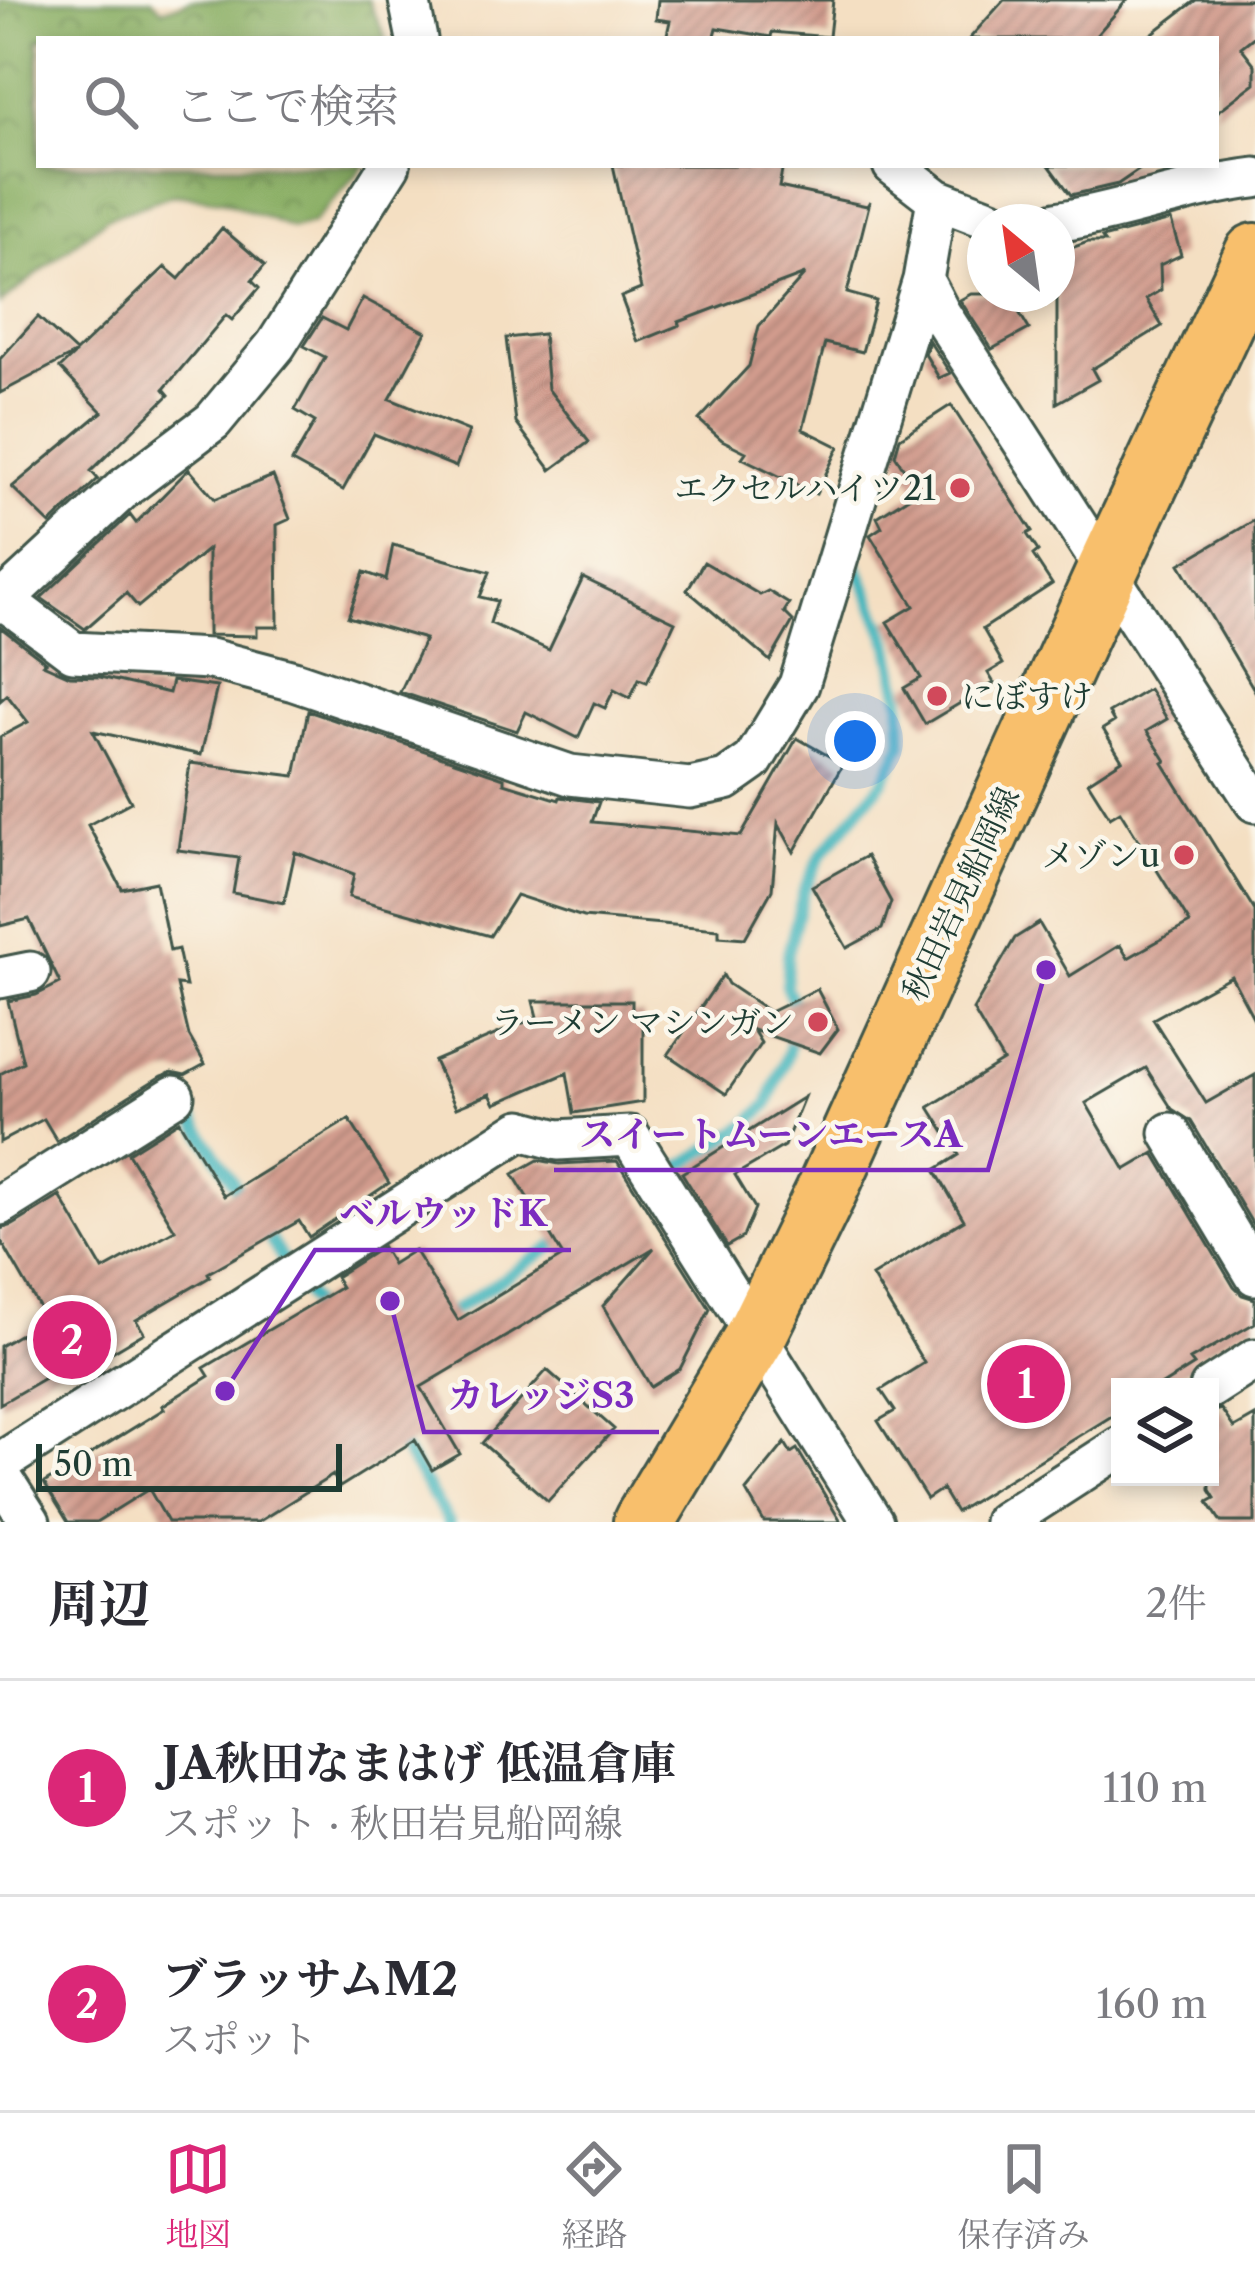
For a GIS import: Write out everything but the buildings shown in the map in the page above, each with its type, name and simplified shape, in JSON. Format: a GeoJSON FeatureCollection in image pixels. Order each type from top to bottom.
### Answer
{"type":"FeatureCollection","features":[{"type":"Feature","properties":{"kind":"main road","name":"秋田岩見船岡線"},"geometry":{"type":"LineString","coordinates":[[644,1522],[756,1335],[826,1192],[1255,254]]}},
{"type":"Feature","properties":{"kind":"street"},"geometry":{"type":"LineString","coordinates":[[409,0],[416,36]]}},
{"type":"Feature","properties":{"kind":"street"},"geometry":{"type":"LineString","coordinates":[[388,168],[276,345],[213,421],[123,488],[2,602],[73,652],[210,659],[294,681],[570,775],[690,788],[726,780],[753,761],[799,685],[923,280],[937,199]]}},
{"type":"Feature","properties":{"kind":"street"},"geometry":{"type":"LineString","coordinates":[[897,168],[937,199],[967,210]]}},
{"type":"Feature","properties":{"kind":"street"},"geometry":{"type":"LineString","coordinates":[[1075,219],[1212,184],[1255,178]]}},
{"type":"Feature","properties":{"kind":"street"},"geometry":{"type":"LineString","coordinates":[[923,280],[1255,801]]}},
{"type":"Feature","properties":{"kind":"street"},"geometry":{"type":"LineString","coordinates":[[0,1205],[174,1096]]}},
{"type":"Feature","properties":{"kind":"street"},"geometry":{"type":"LineString","coordinates":[[0,1463],[521,1130],[558,1140],[630,1136],[873,1522]]}},
{"type":"Feature","properties":{"kind":"street"},"geometry":{"type":"LineString","coordinates":[[1170,1133],[1255,1275]]}},
{"type":"Feature","properties":{"kind":"street"},"geometry":{"type":"LineString","coordinates":[[1219,1382],[1255,1359]]}},
{"type":"Feature","properties":{"kind":"street"},"geometry":{"type":"LineString","coordinates":[[1004,1522],[1111,1453]]}},
{"type":"Feature","properties":{"kind":"street"},"geometry":{"type":"LineString","coordinates":[[0,1475],[30,1522]]}},
{"type":"Feature","properties":{"kind":"green space"},"geometry":{"type":"Polygon","coordinates":[[[0,0],[152,0],[162,10],[192,0],[368,0],[385,36],[36,36],[36,168],[362,168],[313,223],[292,228],[222,200],[174,194],[106,218],[0,304],[0,0]]]}},
{"type":"Feature","properties":{"kind":"waterway"},"geometry":{"type":"LineString","coordinates":[[668,1174],[748,1124],[768,1104],[788,1053],[796,1009],[786,987],[788,953],[804,890],[822,854],[884,780],[902,744],[901,701],[890,646],[858,567]]}},
{"type":"Feature","properties":{"kind":"waterway"},"geometry":{"type":"LineString","coordinates":[[185,1106],[245,1201]]}},
{"type":"Feature","properties":{"kind":"waterway"},"geometry":{"type":"LineString","coordinates":[[263,1228],[284,1262]]}},
{"type":"Feature","properties":{"kind":"waterway"},"geometry":{"type":"LineString","coordinates":[[442,1318],[566,1238]]}},
{"type":"Feature","properties":{"kind":"waterway"},"geometry":{"type":"LineString","coordinates":[[302,1287],[321,1317]]}},
{"type":"Feature","properties":{"kind":"waterway"},"geometry":{"type":"LineString","coordinates":[[395,1436],[449,1522]]}},
{"type":"Feature","properties":{"kind":"place","name":"エクセルハイツ21"},"geometry":{"type":"Point","coordinates":[960,488]}},
{"type":"Feature","properties":{"kind":"place","name":"にぼすけ"},"geometry":{"type":"Point","coordinates":[937,696]}},
{"type":"Feature","properties":{"kind":"place","name":"メゾンu"},"geometry":{"type":"Point","coordinates":[1184,855]}},
{"type":"Feature","properties":{"kind":"place","name":"スイートムーンエースA"},"geometry":{"type":"Point","coordinates":[1046,970]}},
{"type":"Feature","properties":{"kind":"place","name":"ラーメン マシンガン"},"geometry":{"type":"Point","coordinates":[818,1022]}},
{"type":"Feature","properties":{"kind":"place","name":"カレッジS3"},"geometry":{"type":"Point","coordinates":[390,1301]}},
{"type":"Feature","properties":{"kind":"place","name":"ブラッサムM2"},"geometry":{"type":"Point","coordinates":[72,1340]}},
{"type":"Feature","properties":{"kind":"place","name":"JA秋田なまはげ 低温倉庫"},"geometry":{"type":"Point","coordinates":[1026,1384]}},
{"type":"Feature","properties":{"kind":"place","name":"ベルウッドK"},"geometry":{"type":"Point","coordinates":[225,1391]}}]}
